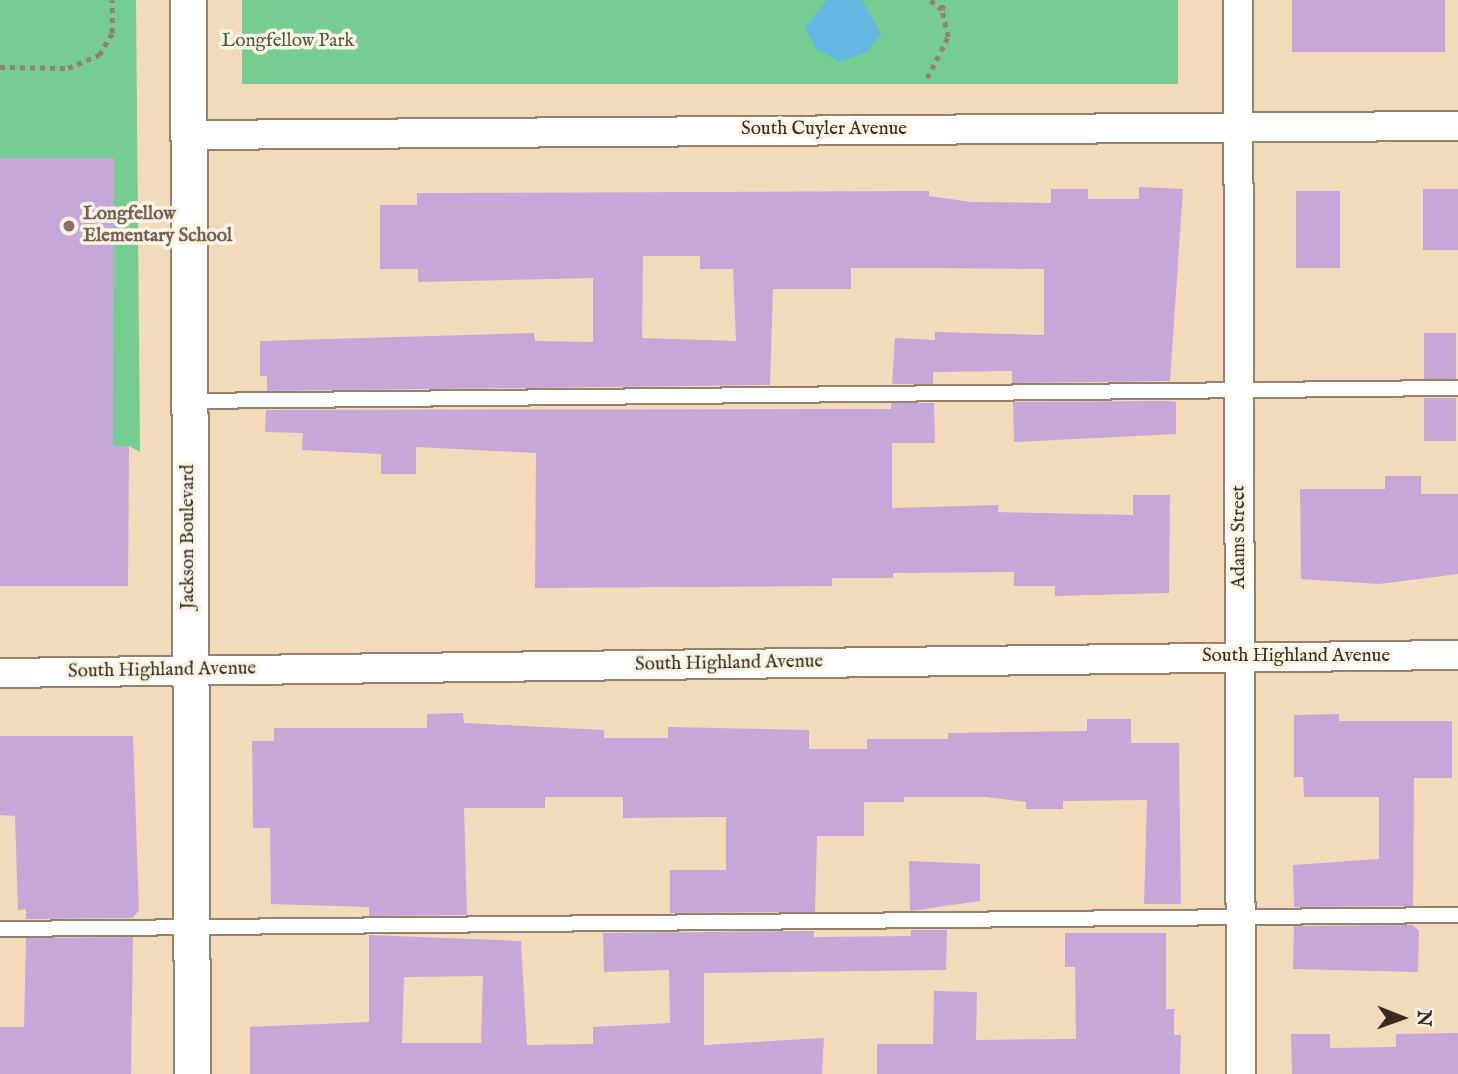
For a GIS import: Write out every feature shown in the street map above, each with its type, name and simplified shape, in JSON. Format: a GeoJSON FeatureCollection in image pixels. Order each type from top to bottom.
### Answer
{"type":"FeatureCollection","features":[{"type":"Feature","properties":{"kind":"street","name":"Jackson Boulevard"},"geometry":{"type":"LineString","coordinates":[[188,0],[192,1074]]}},
{"type":"Feature","properties":{"kind":"street","name":"Adams Street"},"geometry":{"type":"LineString","coordinates":[[1238,0],[1241,1074]]}},
{"type":"Feature","properties":{"kind":"street","name":"South Cuyler Avenue"},"geometry":{"type":"LineString","coordinates":[[189,135],[1458,125]]}},
{"type":"Feature","properties":{"kind":"street","name":"South Highland Avenue"},"geometry":{"type":"LineString","coordinates":[[0,673],[1458,656]]}},
{"type":"Feature","properties":{"kind":"lane"},"geometry":{"type":"LineString","coordinates":[[189,401],[1458,388]]}},
{"type":"Feature","properties":{"kind":"lane"},"geometry":{"type":"LineString","coordinates":[[0,929],[1458,915]]}},
{"type":"Feature","properties":{"kind":"path"},"geometry":{"type":"LineString","coordinates":[[0,67],[68,68],[99,55],[112,33],[112,0]]}},
{"type":"Feature","properties":{"kind":"path"},"geometry":{"type":"LineString","coordinates":[[929,0],[942,10]]}},
{"type":"Feature","properties":{"kind":"path"},"geometry":{"type":"LineString","coordinates":[[927,78],[948,37],[942,10],[944,0]]}},
{"type":"Feature","properties":{"kind":"green space"},"geometry":{"type":"Polygon","coordinates":[[[0,0],[136,0],[140,452],[129,446],[71,446],[114,158],[0,158],[0,0]]]}},
{"type":"Feature","properties":{"kind":"green space","name":"Longfellow Park"},"geometry":{"type":"Polygon","coordinates":[[[242,0],[1178,0],[1178,84],[242,84],[242,0]]]}},
{"type":"Feature","properties":{"kind":"water"},"geometry":{"type":"Polygon","coordinates":[[[827,0],[862,0],[881,34],[867,52],[840,62],[815,48],[805,28],[827,0]]]}},
{"type":"Feature","properties":{"kind":"building"},"geometry":{"type":"Polygon","coordinates":[[[1292,0],[1445,0],[1445,52],[1292,52],[1292,0]]]}},
{"type":"Feature","properties":{"kind":"building","name":"Longfellow Elementary School"},"geometry":{"type":"Polygon","coordinates":[[[0,158],[114,158],[113,446],[129,446],[128,586],[0,586],[0,158]]]}},
{"type":"Feature","properties":{"kind":"building"},"geometry":{"type":"Polygon","coordinates":[[[1139,187],[1183,189],[1170,381],[1012,383],[1012,371],[933,372],[933,384],[892,384],[895,338],[935,340],[935,332],[1044,335],[1044,269],[929,268],[851,268],[851,289],[773,289],[770,385],[267,391],[267,376],[260,376],[260,341],[534,333],[535,341],[593,342],[593,278],[418,282],[418,269],[380,269],[380,205],[417,205],[417,193],[929,191],[929,196],[971,202],[1051,203],[1051,189],[1088,189],[1088,199],[1139,199],[1139,187]],[[643,256],[642,338],[736,341],[733,269],[700,269],[700,256],[643,256]]]}},
{"type":"Feature","properties":{"kind":"building"},"geometry":{"type":"Polygon","coordinates":[[[1423,189],[1458,189],[1458,250],[1423,250],[1423,189]]]}},
{"type":"Feature","properties":{"kind":"building"},"geometry":{"type":"Polygon","coordinates":[[[1296,191],[1340,191],[1340,268],[1296,268],[1296,191]]]}},
{"type":"Feature","properties":{"kind":"building"},"geometry":{"type":"Polygon","coordinates":[[[1424,333],[1456,333],[1456,379],[1424,379],[1424,333]]]}},
{"type":"Feature","properties":{"kind":"building"},"geometry":{"type":"Polygon","coordinates":[[[1424,398],[1456,398],[1456,441],[1424,441],[1424,398]]]}},
{"type":"Feature","properties":{"kind":"building"},"geometry":{"type":"Polygon","coordinates":[[[1013,402],[1176,402],[1176,434],[1014,442],[1013,402]]]}},
{"type":"Feature","properties":{"kind":"building"},"geometry":{"type":"Polygon","coordinates":[[[891,403],[934,403],[935,443],[892,443],[892,508],[998,505],[998,512],[1133,515],[1133,495],[1170,495],[1169,593],[1055,596],[1055,586],[1014,586],[1014,572],[893,573],[893,578],[832,578],[832,586],[535,588],[536,453],[416,447],[416,474],[381,474],[381,454],[302,450],[303,433],[265,432],[266,410],[891,409],[891,403]]]}},
{"type":"Feature","properties":{"kind":"building"},"geometry":{"type":"Polygon","coordinates":[[[1385,476],[1421,476],[1421,494],[1458,494],[1458,574],[1379,584],[1301,579],[1300,489],[1385,489],[1385,476]]]}},
{"type":"Feature","properties":{"kind":"building"},"geometry":{"type":"Polygon","coordinates":[[[463,713],[464,723],[604,730],[604,738],[668,738],[668,727],[809,730],[809,749],[867,749],[867,739],[948,739],[948,733],[1087,731],[1087,719],[1131,719],[1131,743],[1179,743],[1181,904],[1144,904],[1147,800],[1063,801],[1063,809],[1026,809],[1026,802],[986,797],[904,797],[904,802],[864,802],[864,836],[817,836],[815,912],[670,913],[670,870],[726,870],[726,817],[623,818],[623,797],[545,797],[545,808],[464,808],[467,915],[369,916],[369,907],[271,904],[270,828],[253,828],[252,741],[274,741],[274,728],[427,728],[427,714],[463,713]]]}},
{"type":"Feature","properties":{"kind":"building"},"geometry":{"type":"Polygon","coordinates":[[[1339,714],[1339,721],[1452,721],[1452,778],[1414,778],[1413,906],[1294,907],[1293,865],[1379,859],[1379,797],[1304,797],[1303,777],[1294,777],[1294,715],[1339,714]]]}},
{"type":"Feature","properties":{"kind":"building"},"geometry":{"type":"Polygon","coordinates":[[[0,736],[133,736],[139,910],[133,918],[26,919],[26,909],[18,910],[15,816],[0,815],[0,736]]]}},
{"type":"Feature","properties":{"kind":"building"},"geometry":{"type":"Polygon","coordinates":[[[909,861],[980,864],[980,901],[910,911],[909,861]]]}},
{"type":"Feature","properties":{"kind":"building"},"geometry":{"type":"Polygon","coordinates":[[[1413,925],[1419,931],[1418,972],[1293,969],[1294,926],[1413,925]]]}},
{"type":"Feature","properties":{"kind":"building"},"geometry":{"type":"Polygon","coordinates":[[[911,930],[947,930],[946,970],[704,973],[704,1045],[824,1038],[822,1074],[250,1074],[250,1027],[369,1022],[369,935],[521,941],[527,1045],[593,1044],[593,1027],[670,1023],[669,970],[604,972],[603,933],[814,931],[814,937],[911,936],[911,930]],[[483,976],[404,977],[402,1043],[481,1043],[483,976]]]}},
{"type":"Feature","properties":{"kind":"building"},"geometry":{"type":"Polygon","coordinates":[[[1065,933],[1166,933],[1166,1009],[1174,1009],[1174,1035],[1181,1035],[1180,1074],[877,1074],[877,1044],[933,1044],[934,991],[977,992],[976,1040],[1076,1039],[1075,967],[1065,967],[1065,933]]]}},
{"type":"Feature","properties":{"kind":"building"},"geometry":{"type":"Polygon","coordinates":[[[133,937],[131,1074],[0,1074],[0,1027],[24,1027],[26,938],[133,937]]]}},
{"type":"Feature","properties":{"kind":"building"},"geometry":{"type":"Polygon","coordinates":[[[1458,1033],[1458,1074],[1292,1074],[1291,1034],[1330,1034],[1330,1048],[1396,1047],[1396,1034],[1458,1033]]]}},
{"type":"Feature","properties":{"kind":"place","name":"Longfellow Elementary School"},"geometry":{"type":"Point","coordinates":[69,226]}}]}
